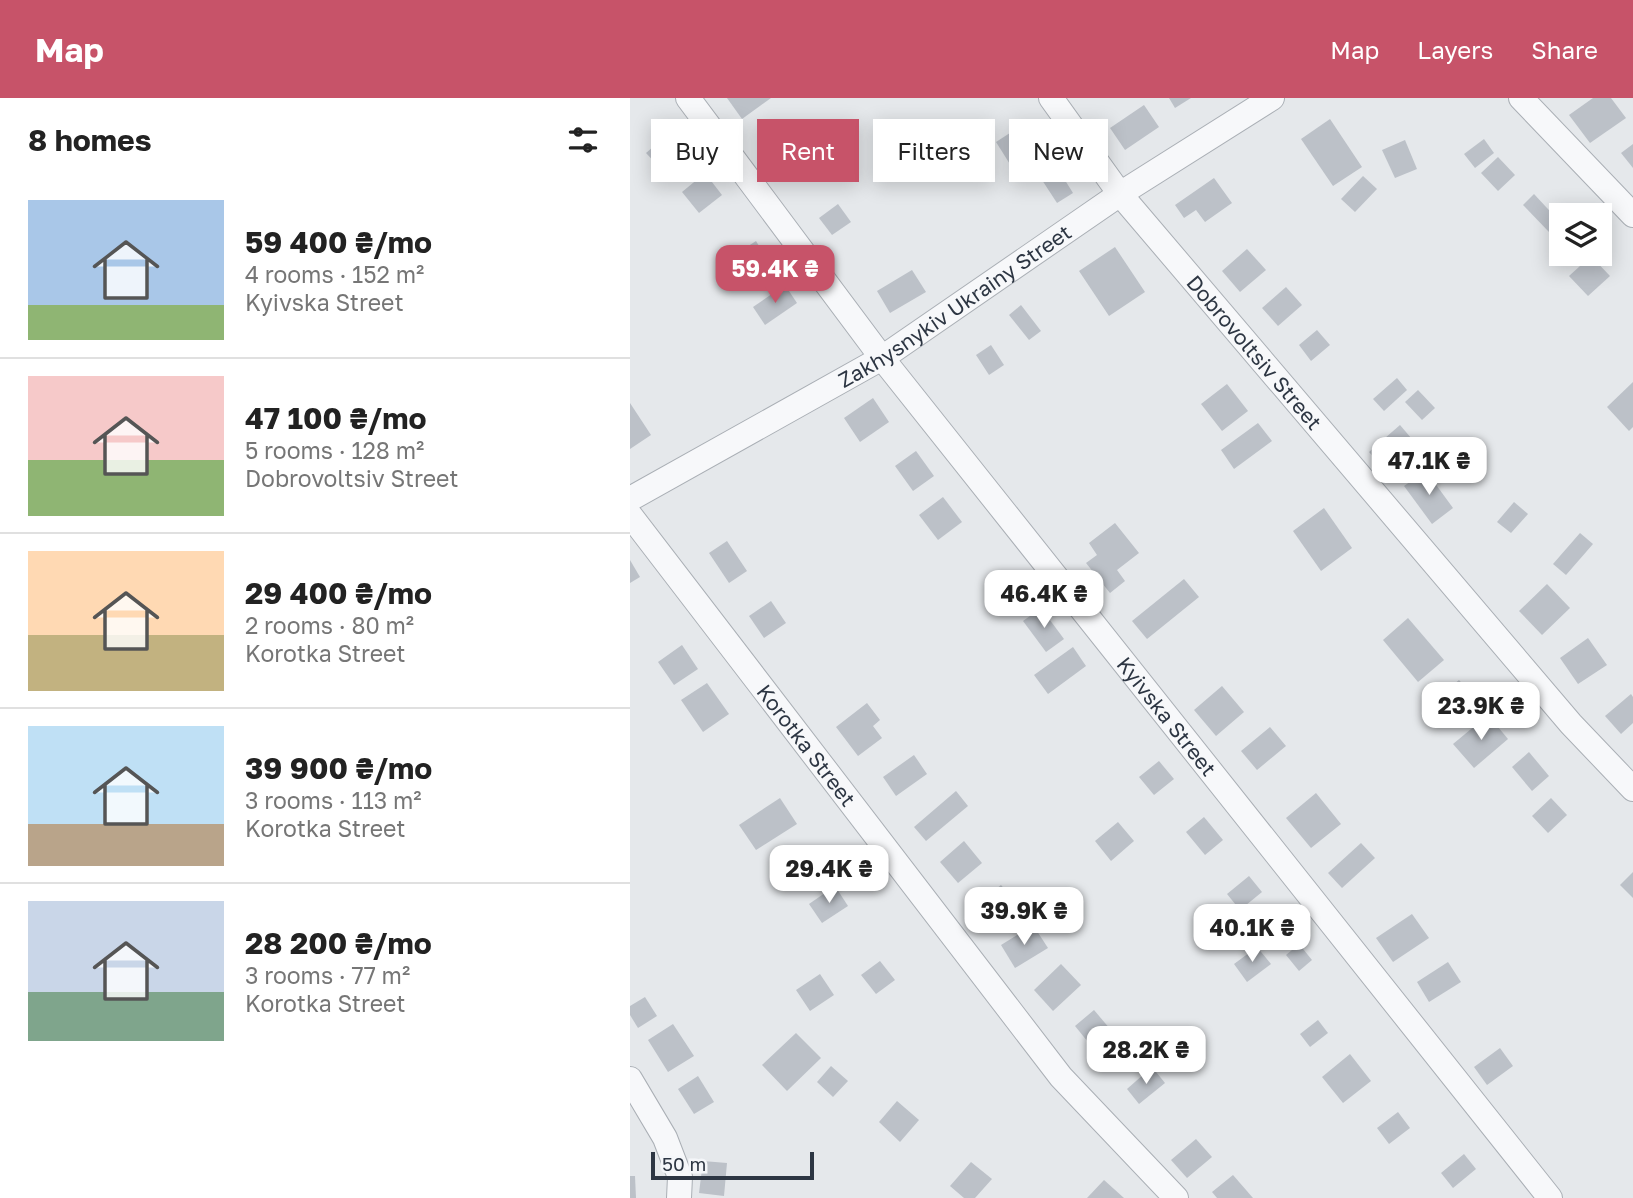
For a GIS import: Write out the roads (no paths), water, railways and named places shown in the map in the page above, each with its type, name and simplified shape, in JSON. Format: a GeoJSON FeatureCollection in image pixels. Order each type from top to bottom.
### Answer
{"type":"FeatureCollection","features":[{"type":"Feature","properties":{"kind":"street","name":"Kyivska Street"},"geometry":{"type":"LineString","coordinates":[[688,98],[881,358],[1550,1198]]}},
{"type":"Feature","properties":{"kind":"street","name":"Dobrovoltsiv Street"},"geometry":{"type":"LineString","coordinates":[[1052,98],[1120,194],[1571,724],[1633,789]]}},
{"type":"Feature","properties":{"kind":"street","name":"Zakhysnykiv Ukrainy Street"},"geometry":{"type":"LineString","coordinates":[[630,499],[881,358],[1120,194],[1272,98]]}},
{"type":"Feature","properties":{"kind":"street"},"geometry":{"type":"LineString","coordinates":[[1521,98],[1633,215]]}},
{"type":"Feature","properties":{"kind":"street","name":"Korotka Street"},"geometry":{"type":"LineString","coordinates":[[630,515],[1061,1077],[1176,1198]]}},
{"type":"Feature","properties":{"kind":"street"},"geometry":{"type":"LineString","coordinates":[[630,1079],[665,1138],[680,1177],[679,1198]]}}]}
